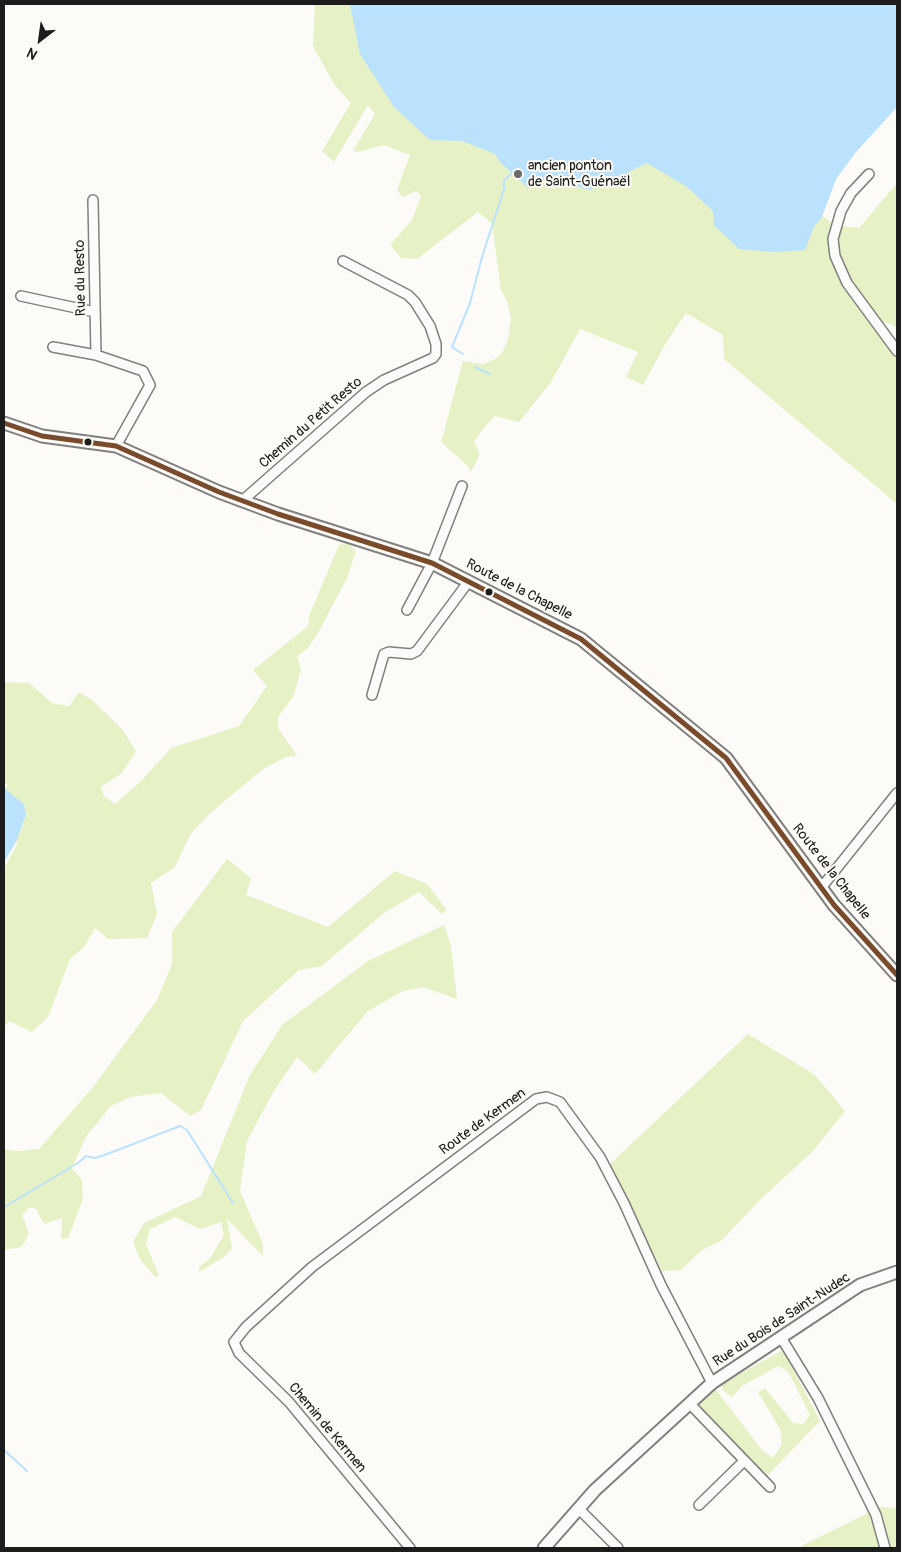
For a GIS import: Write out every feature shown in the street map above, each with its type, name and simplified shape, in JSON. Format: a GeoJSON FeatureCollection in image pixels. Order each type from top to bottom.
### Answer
{"type":"FeatureCollection","features":[{"type":"Feature","properties":{"kind":"street"},"geometry":{"type":"LineString","coordinates":[[869,174],[851,192],[841,211],[834,239],[835,256],[847,283],[897,351]]}},
{"type":"Feature","properties":{"kind":"street","name":"Rue du Resto"},"geometry":{"type":"LineString","coordinates":[[93,200],[96,355]]}},
{"type":"Feature","properties":{"kind":"street","name":"Chemin du Petit Resto"},"geometry":{"type":"LineString","coordinates":[[242,501],[366,392],[384,380],[433,358],[436,354],[436,344],[430,326],[415,302],[408,295],[343,261]]}},
{"type":"Feature","properties":{"kind":"street"},"geometry":{"type":"LineString","coordinates":[[21,296],[95,312]]}},
{"type":"Feature","properties":{"kind":"street"},"geometry":{"type":"LineString","coordinates":[[53,347],[96,355],[143,371],[150,385],[116,446]]}},
{"type":"Feature","properties":{"kind":"street","name":"Route de la Chapelle"},"geometry":{"type":"LineString","coordinates":[[4,423],[42,436],[116,446],[242,501],[432,563],[581,639],[726,758],[821,888],[860,935],[897,975]]}},
{"type":"Feature","properties":{"kind":"street"},"geometry":{"type":"LineString","coordinates":[[407,610],[432,563],[462,486]]}},
{"type":"Feature","properties":{"kind":"street"},"geometry":{"type":"LineString","coordinates":[[372,695],[384,654],[389,652],[411,654],[417,651],[469,581]]}},
{"type":"Feature","properties":{"kind":"street"},"geometry":{"type":"LineString","coordinates":[[821,888],[897,793]]}},
{"type":"Feature","properties":{"kind":"street","name":"Route de Kermen"},"geometry":{"type":"LineString","coordinates":[[246,1327],[312,1267],[528,1104],[541,1097],[556,1099],[570,1114],[600,1157],[624,1203],[660,1285],[712,1383]]}},
{"type":"Feature","properties":{"kind":"street","name":"Rue du Bois de Saint-Nudec"},"geometry":{"type":"LineString","coordinates":[[544,1548],[595,1490],[691,1405],[712,1383],[782,1339],[860,1285],[897,1272]]}},
{"type":"Feature","properties":{"kind":"street","name":"Chemin de Kermen"},"geometry":{"type":"LineString","coordinates":[[246,1327],[234,1342],[239,1353],[288,1402],[410,1548]]}},
{"type":"Feature","properties":{"kind":"street"},"geometry":{"type":"LineString","coordinates":[[782,1339],[818,1398],[876,1515],[885,1548]]}},
{"type":"Feature","properties":{"kind":"street"},"geometry":{"type":"LineString","coordinates":[[691,1405],[770,1487]]}},
{"type":"Feature","properties":{"kind":"street"},"geometry":{"type":"LineString","coordinates":[[699,1505],[744,1461]]}},
{"type":"Feature","properties":{"kind":"street"},"geometry":{"type":"LineString","coordinates":[[579,1509],[618,1548]]}},
{"type":"Feature","properties":{"kind":"green space"},"geometry":{"type":"Polygon","coordinates":[[[315,4],[897,4],[897,107],[856,152],[836,179],[822,216],[836,225],[859,228],[897,183],[897,329],[893,325],[879,321],[897,349],[897,504],[724,359],[723,335],[686,313],[667,341],[643,385],[626,377],[638,352],[580,329],[551,382],[519,422],[495,416],[485,426],[474,442],[480,454],[471,472],[466,464],[441,442],[463,361],[483,364],[495,359],[502,353],[508,340],[511,319],[507,301],[501,290],[492,224],[478,212],[417,259],[401,258],[390,245],[412,220],[421,196],[416,191],[402,197],[397,190],[410,155],[384,145],[358,152],[353,151],[375,114],[368,105],[334,162],[322,151],[351,103],[334,84],[313,46],[315,4]]]}},
{"type":"Feature","properties":{"kind":"green space"},"geometry":{"type":"Polygon","coordinates":[[[349,543],[356,552],[346,580],[319,631],[308,648],[297,656],[301,670],[293,697],[278,717],[278,728],[297,756],[286,757],[263,769],[209,814],[190,835],[175,867],[151,883],[157,914],[147,938],[108,939],[95,928],[84,947],[70,959],[48,1017],[32,1032],[9,1021],[4,1028],[4,869],[18,842],[16,842],[26,815],[24,804],[5,789],[8,785],[4,783],[4,682],[29,683],[52,703],[69,706],[79,692],[92,700],[122,729],[136,751],[122,773],[101,787],[104,796],[115,804],[141,781],[171,748],[239,726],[267,686],[253,670],[308,626],[309,616],[339,545],[349,543]]]}},
{"type":"Feature","properties":{"kind":"green space"},"geometry":{"type":"Polygon","coordinates":[[[227,859],[251,878],[246,895],[328,927],[395,871],[427,884],[447,910],[442,914],[419,892],[384,913],[322,966],[299,970],[243,1021],[201,1110],[190,1116],[161,1093],[130,1097],[111,1106],[87,1135],[72,1168],[82,1180],[83,1199],[68,1238],[61,1239],[62,1218],[44,1224],[36,1209],[30,1207],[22,1215],[29,1233],[22,1247],[4,1250],[4,1149],[17,1151],[39,1149],[93,1087],[157,1000],[172,964],[172,932],[227,859]]]}},
{"type":"Feature","properties":{"kind":"green space"},"geometry":{"type":"Polygon","coordinates":[[[444,925],[451,946],[457,999],[423,987],[403,991],[368,1011],[315,1074],[297,1057],[272,1094],[247,1141],[240,1191],[263,1244],[263,1256],[227,1219],[232,1248],[224,1257],[199,1272],[199,1267],[210,1258],[224,1235],[221,1222],[200,1229],[175,1217],[150,1229],[146,1244],[159,1276],[155,1277],[140,1259],[133,1242],[144,1223],[201,1196],[250,1075],[282,1025],[368,961],[444,925]]]}},
{"type":"Feature","properties":{"kind":"green space"},"geometry":{"type":"Polygon","coordinates":[[[748,1034],[815,1075],[845,1111],[814,1150],[761,1199],[721,1241],[702,1250],[681,1270],[662,1271],[609,1165],[748,1034]]]}},
{"type":"Feature","properties":{"kind":"green space"},"geometry":{"type":"Polygon","coordinates":[[[783,1350],[820,1421],[767,1476],[699,1406],[714,1387],[762,1450],[773,1458],[782,1444],[780,1429],[758,1392],[765,1388],[793,1423],[803,1424],[810,1415],[789,1373],[779,1366],[742,1386],[732,1397],[723,1391],[721,1384],[783,1350]]]}},
{"type":"Feature","properties":{"kind":"green space"},"geometry":{"type":"Polygon","coordinates":[[[880,1507],[897,1508],[897,1548],[803,1548],[801,1546],[880,1507]]]}},
{"type":"Feature","properties":{"kind":"water"},"geometry":{"type":"Polygon","coordinates":[[[350,4],[897,4],[897,107],[856,152],[836,179],[822,217],[814,227],[805,250],[774,252],[739,249],[714,225],[713,211],[687,187],[647,163],[591,190],[545,179],[536,186],[528,188],[501,163],[495,154],[462,141],[430,140],[394,107],[360,54],[350,4]]]}},
{"type":"Feature","properties":{"kind":"water"},"geometry":{"type":"Polygon","coordinates":[[[4,788],[24,804],[26,815],[16,842],[4,862],[4,788]]]}},
{"type":"Feature","properties":{"kind":"waterway"},"geometry":{"type":"LineString","coordinates":[[463,354],[452,347],[470,303],[482,257],[504,189],[504,180],[511,174]]}},
{"type":"Feature","properties":{"kind":"waterway"},"geometry":{"type":"LineString","coordinates":[[475,367],[490,374]]}},
{"type":"Feature","properties":{"kind":"waterway"},"geometry":{"type":"LineString","coordinates":[[4,1207],[78,1163],[86,1156],[94,1158],[102,1156],[180,1126],[187,1130],[233,1203]]}},
{"type":"Feature","properties":{"kind":"waterway"},"geometry":{"type":"LineString","coordinates":[[4,1450],[27,1471]]}},
{"type":"Feature","properties":{"kind":"transit line"},"geometry":{"type":"LineString","coordinates":[[4,423],[42,436],[116,446],[219,492],[278,514],[432,563],[581,639],[726,758],[834,905],[897,975]]}},
{"type":"Feature","properties":{"kind":"place","name":"ancien ponton de Saint-Guénaël"},"geometry":{"type":"Point","coordinates":[518,174]}}]}
